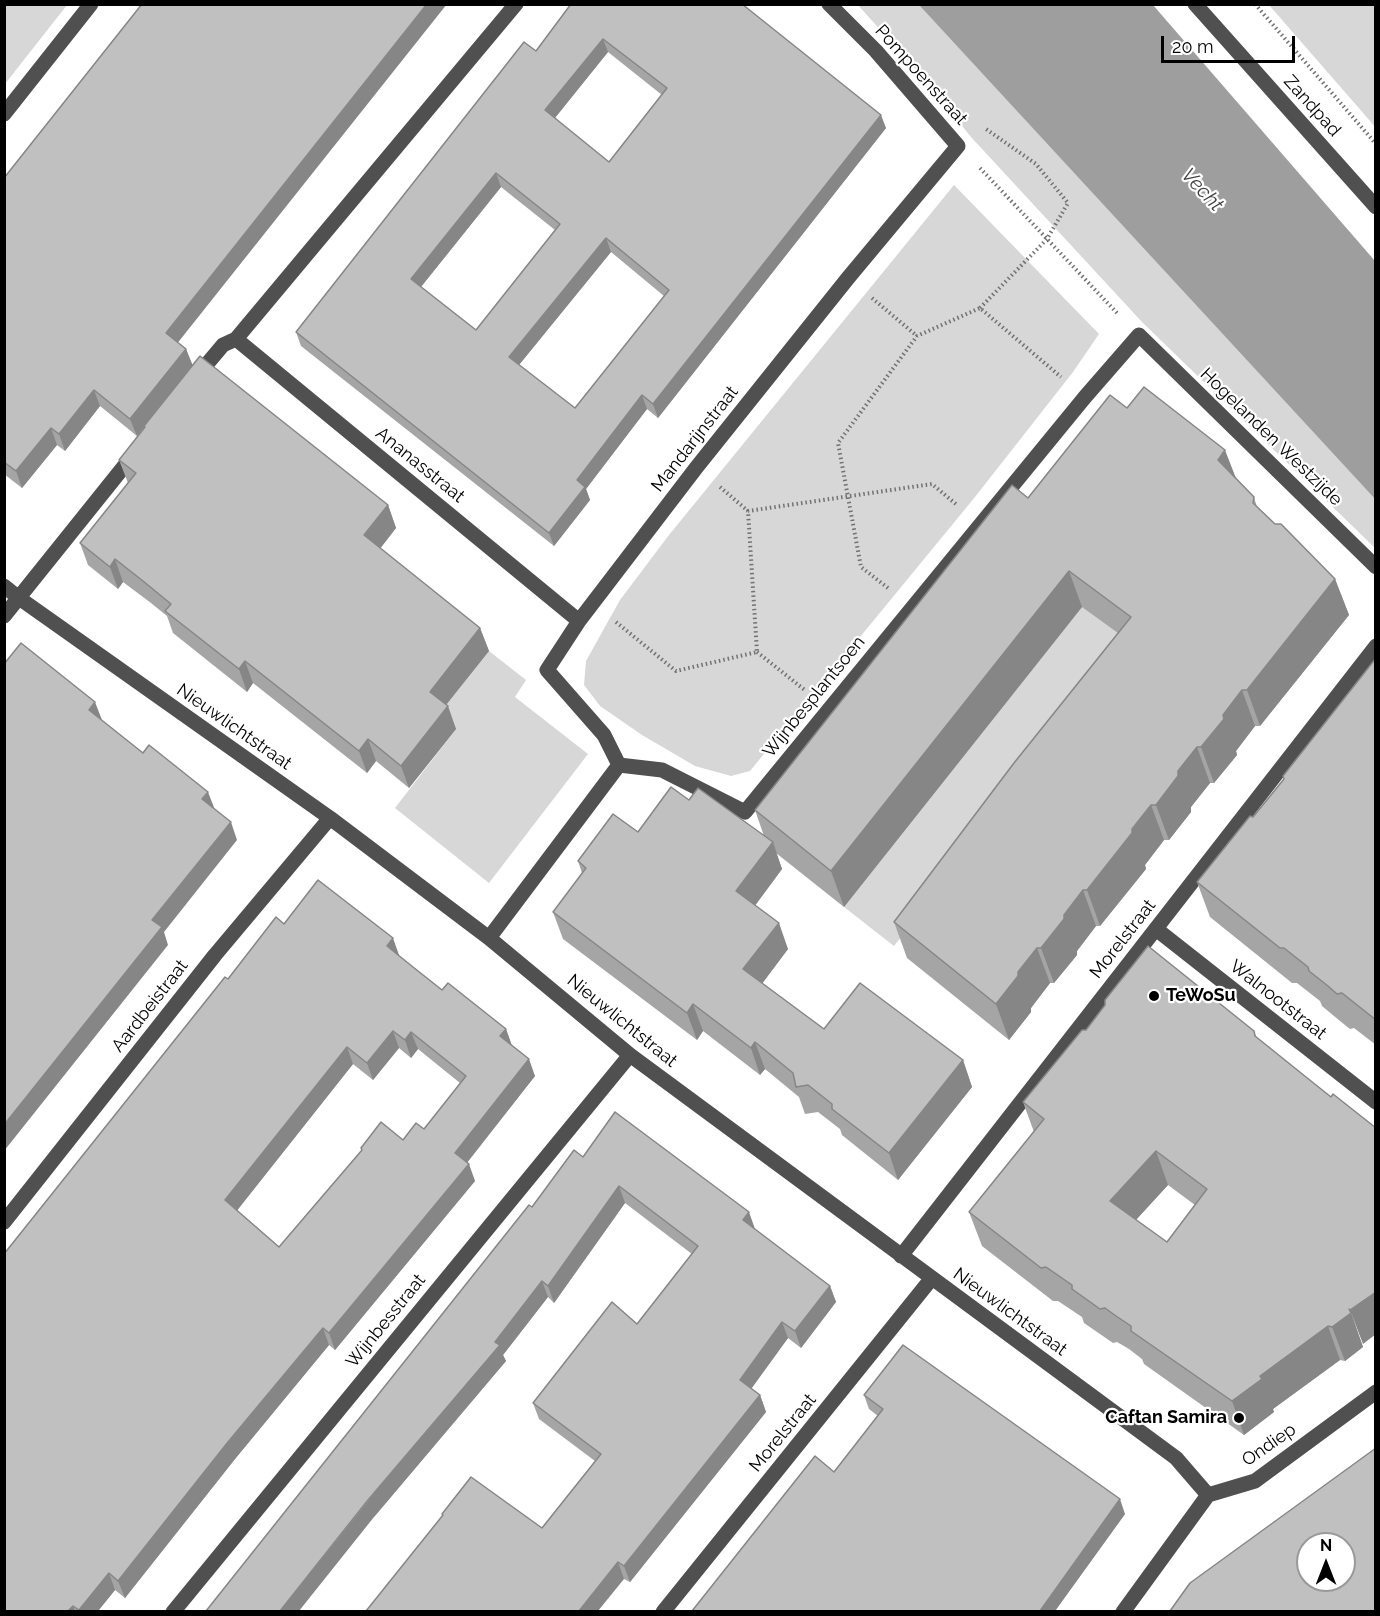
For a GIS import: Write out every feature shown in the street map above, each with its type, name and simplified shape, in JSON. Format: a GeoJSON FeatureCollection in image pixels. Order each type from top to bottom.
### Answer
{"type":"FeatureCollection","features":[{"type":"Feature","properties":{"kind":"street"},"geometry":{"type":"LineString","coordinates":[[4,114],[90,4]]}},
{"type":"Feature","properties":{"kind":"street"},"geometry":{"type":"LineString","coordinates":[[189,385],[223,345],[236,339],[516,4]]}},
{"type":"Feature","properties":{"kind":"street","name":"Pompoenstraat"},"geometry":{"type":"LineString","coordinates":[[829,4],[876,51],[958,146]]}},
{"type":"Feature","properties":{"kind":"street","name":"Zandpad"},"geometry":{"type":"LineString","coordinates":[[1195,4],[1376,207]]}},
{"type":"Feature","properties":{"kind":"street","name":"Mandarijnstraat"},"geometry":{"type":"LineString","coordinates":[[619,765],[604,735],[548,670],[579,621],[696,468],[848,278],[958,146]]}},
{"type":"Feature","properties":{"kind":"street","name":"Wijnbesplantsoen"},"geometry":{"type":"LineString","coordinates":[[619,765],[662,770],[745,812],[1085,397],[1139,335]]}},
{"type":"Feature","properties":{"kind":"street","name":"Hogelanden Westzijde"},"geometry":{"type":"LineString","coordinates":[[1139,335],[1376,567]]}},
{"type":"Feature","properties":{"kind":"street","name":"Ananasstraat"},"geometry":{"type":"LineString","coordinates":[[236,339],[579,621]]}},
{"type":"Feature","properties":{"kind":"street"},"geometry":{"type":"LineString","coordinates":[[4,616],[145,441]]}},
{"type":"Feature","properties":{"kind":"street","name":"Nieuwlichtstraat"},"geometry":{"type":"LineString","coordinates":[[4,586],[330,818],[489,938],[630,1055],[1176,1458],[1209,1495]]}},
{"type":"Feature","properties":{"kind":"street","name":"Morelstraat"},"geometry":{"type":"LineString","coordinates":[[902,1256],[1376,646]]}},
{"type":"Feature","properties":{"kind":"street"},"geometry":{"type":"LineString","coordinates":[[489,938],[619,765]]}},
{"type":"Feature","properties":{"kind":"street","name":"Aardbeistraat"},"geometry":{"type":"LineString","coordinates":[[4,1222],[215,955],[330,818]]}},
{"type":"Feature","properties":{"kind":"street","name":"Walnootstraat"},"geometry":{"type":"LineString","coordinates":[[1156,929],[1376,1102]]}},
{"type":"Feature","properties":{"kind":"street","name":"Wijnbesstraat"},"geometry":{"type":"LineString","coordinates":[[173,1611],[630,1055]]}},
{"type":"Feature","properties":{"kind":"street","name":"Morelstraat"},"geometry":{"type":"LineString","coordinates":[[663,1611],[932,1278]]}},
{"type":"Feature","properties":{"kind":"street","name":"Ondiep"},"geometry":{"type":"LineString","coordinates":[[1209,1495],[1256,1481],[1376,1392]]}},
{"type":"Feature","properties":{"kind":"street"},"geometry":{"type":"LineString","coordinates":[[1123,1611],[1209,1495]]}},
{"type":"Feature","properties":{"kind":"path"},"geometry":{"type":"LineString","coordinates":[[1255,4],[1376,144]]}},
{"type":"Feature","properties":{"kind":"path"},"geometry":{"type":"LineString","coordinates":[[912,608],[861,567],[838,443],[917,336],[980,308],[1047,239],[1068,202],[1036,164],[990,134],[982,125]]}},
{"type":"Feature","properties":{"kind":"path"},"geometry":{"type":"LineString","coordinates":[[958,146],[1139,335]]}},
{"type":"Feature","properties":{"kind":"path"},"geometry":{"type":"LineString","coordinates":[[848,278],[917,336]]}},
{"type":"Feature","properties":{"kind":"path"},"geometry":{"type":"LineString","coordinates":[[980,308],[1085,397]]}},
{"type":"Feature","properties":{"kind":"path"},"geometry":{"type":"LineString","coordinates":[[829,709],[757,652],[748,511],[932,484],[980,525]]}},
{"type":"Feature","properties":{"kind":"path"},"geometry":{"type":"LineString","coordinates":[[596,599],[607,615],[676,671],[757,652]]}},
{"type":"Feature","properties":{"kind":"shaded area"},"geometry":{"type":"Polygon","coordinates":[[[4,5],[67,5],[5,84],[4,5]]]}},
{"type":"Feature","properties":{"kind":"shaded area"},"geometry":{"type":"Polygon","coordinates":[[[858,5],[919,5],[1375,499],[1375,548],[1142,322],[971,137],[925,80],[858,5]]]}},
{"type":"Feature","properties":{"kind":"shaded area"},"geometry":{"type":"Polygon","coordinates":[[[1269,5],[1375,5],[1375,127],[1364,114],[1269,5]]]}},
{"type":"Feature","properties":{"kind":"shaded area"},"geometry":{"type":"Polygon","coordinates":[[[954,185],[1099,334],[1073,372],[975,497],[750,771],[731,776],[695,766],[642,735],[600,706],[584,685],[586,661],[620,600],[669,535],[954,185]]]}},
{"type":"Feature","properties":{"kind":"shaded area"},"geometry":{"type":"Polygon","coordinates":[[[1115,565],[1133,644],[894,946],[844,907],[1115,565]]]}},
{"type":"Feature","properties":{"kind":"shaded area"},"geometry":{"type":"Polygon","coordinates":[[[489,651],[526,680],[515,697],[588,754],[489,883],[395,808],[456,729],[438,715],[489,651]]]}},
{"type":"Feature","properties":{"kind":"water","name":"Vecht"},"geometry":{"type":"Polygon","coordinates":[[[919,5],[1153,5],[1375,261],[1375,499],[919,5]]]}},
{"type":"Feature","properties":{"kind":"building"},"geometry":{"type":"Polygon","coordinates":[[[142,4],[427,4],[166,333],[186,349],[130,419],[94,390],[59,434],[51,428],[16,471],[4,462],[4,178],[142,4]]]}},
{"type":"Feature","properties":{"kind":"building"},"geometry":{"type":"Polygon","coordinates":[[[571,4],[742,4],[881,115],[653,404],[642,395],[577,480],[585,487],[549,533],[296,332],[524,42],[536,51],[571,4]],[[603,39],[545,110],[609,162],[667,88],[603,39]],[[496,173],[411,279],[476,330],[560,224],[496,173]],[[606,238],[509,357],[575,408],[669,290],[606,238]]]}},
{"type":"Feature","properties":{"kind":"building"},"geometry":{"type":"Polygon","coordinates":[[[200,356],[388,505],[364,535],[480,628],[430,692],[448,706],[401,766],[368,739],[359,751],[245,661],[239,669],[165,611],[171,604],[143,581],[115,559],[110,567],[80,543],[136,473],[119,460],[200,356]]]}},
{"type":"Feature","properties":{"kind":"building"},"geometry":{"type":"Polygon","coordinates":[[[1144,387],[1225,450],[1218,460],[1254,497],[1253,503],[1275,524],[1281,524],[1335,579],[1247,690],[1242,690],[1223,715],[1224,719],[1201,747],[1197,747],[1156,805],[1151,805],[1087,890],[1083,890],[1041,948],[1037,948],[1018,972],[1018,976],[996,1004],[894,922],[1014,763],[1131,617],[1069,571],[831,871],[755,810],[1012,485],[1028,498],[1110,395],[1127,408],[1144,387]]]}},
{"type":"Feature","properties":{"kind":"building"},"geometry":{"type":"Polygon","coordinates":[[[21,643],[95,702],[89,710],[143,753],[149,745],[208,792],[202,799],[231,822],[152,920],[162,927],[4,1125],[4,664],[21,643]]]}},
{"type":"Feature","properties":{"kind":"building"},"geometry":{"type":"Polygon","coordinates":[[[1376,658],[1376,1020],[1342,993],[1337,994],[1309,971],[1308,967],[1284,948],[1280,948],[1197,882],[1250,816],[1253,817],[1284,779],[1283,776],[1376,658]]]}},
{"type":"Feature","properties":{"kind":"building"},"geometry":{"type":"Polygon","coordinates":[[[671,787],[689,800],[698,788],[773,842],[736,891],[779,923],[743,969],[824,1029],[860,983],[963,1060],[889,1153],[832,1109],[832,1104],[808,1085],[796,1087],[793,1073],[755,1042],[751,1048],[693,1004],[687,1013],[553,912],[586,868],[578,861],[613,814],[638,832],[671,787]]]}},
{"type":"Feature","properties":{"kind":"building"},"geometry":{"type":"Polygon","coordinates":[[[318,880],[393,938],[387,946],[442,990],[448,983],[506,1029],[500,1036],[529,1059],[455,1153],[469,1164],[329,1333],[323,1328],[228,1442],[118,1581],[109,1573],[79,1610],[73,1606],[68,1611],[4,1611],[4,1254],[225,977],[228,979],[276,917],[284,924],[318,880]],[[393,1031],[367,1063],[347,1047],[225,1200],[279,1247],[362,1150],[361,1148],[381,1122],[403,1140],[416,1123],[424,1129],[466,1076],[411,1032],[405,1040],[393,1031]]]}},
{"type":"Feature","properties":{"kind":"building"},"geometry":{"type":"Polygon","coordinates":[[[1148,946],[1254,1031],[1255,1036],[1331,1097],[1333,1094],[1376,1128],[1376,1292],[1349,1309],[1351,1313],[1332,1327],[1328,1326],[1260,1376],[1262,1379],[1232,1401],[1131,1331],[1131,1326],[1105,1308],[1100,1309],[1046,1267],[1041,1268],[969,1212],[1044,1119],[1023,1102],[1082,1030],[1086,1030],[1105,1005],[1105,1000],[1148,946]],[[1156,1151],[1110,1201],[1167,1242],[1207,1189],[1156,1151]]]}},
{"type":"Feature","properties":{"kind":"building"},"geometry":{"type":"Polygon","coordinates":[[[615,1112],[749,1212],[743,1220],[830,1286],[795,1331],[782,1322],[740,1380],[760,1395],[624,1566],[618,1562],[579,1611],[366,1611],[471,1477],[542,1528],[601,1454],[533,1403],[612,1302],[637,1324],[698,1246],[619,1186],[548,1286],[542,1281],[495,1342],[500,1345],[368,1500],[280,1611],[206,1611],[529,1205],[532,1207],[574,1150],[583,1157],[615,1112]]]}},
{"type":"Feature","properties":{"kind":"building"},"geometry":{"type":"Polygon","coordinates":[[[903,1345],[1120,1499],[1040,1611],[692,1611],[815,1456],[834,1472],[883,1409],[864,1395],[903,1345]]]}},
{"type":"Feature","properties":{"kind":"building"},"geometry":{"type":"Polygon","coordinates":[[[1376,1448],[1376,1611],[1170,1611],[1190,1583],[1376,1448]]]}},
{"type":"Feature","properties":{"kind":"place","name":"TeWoSu"},"geometry":{"type":"Point","coordinates":[1154,996]}},
{"type":"Feature","properties":{"kind":"place","name":"Caftan Samira"},"geometry":{"type":"Point","coordinates":[1239,1418]}}]}
